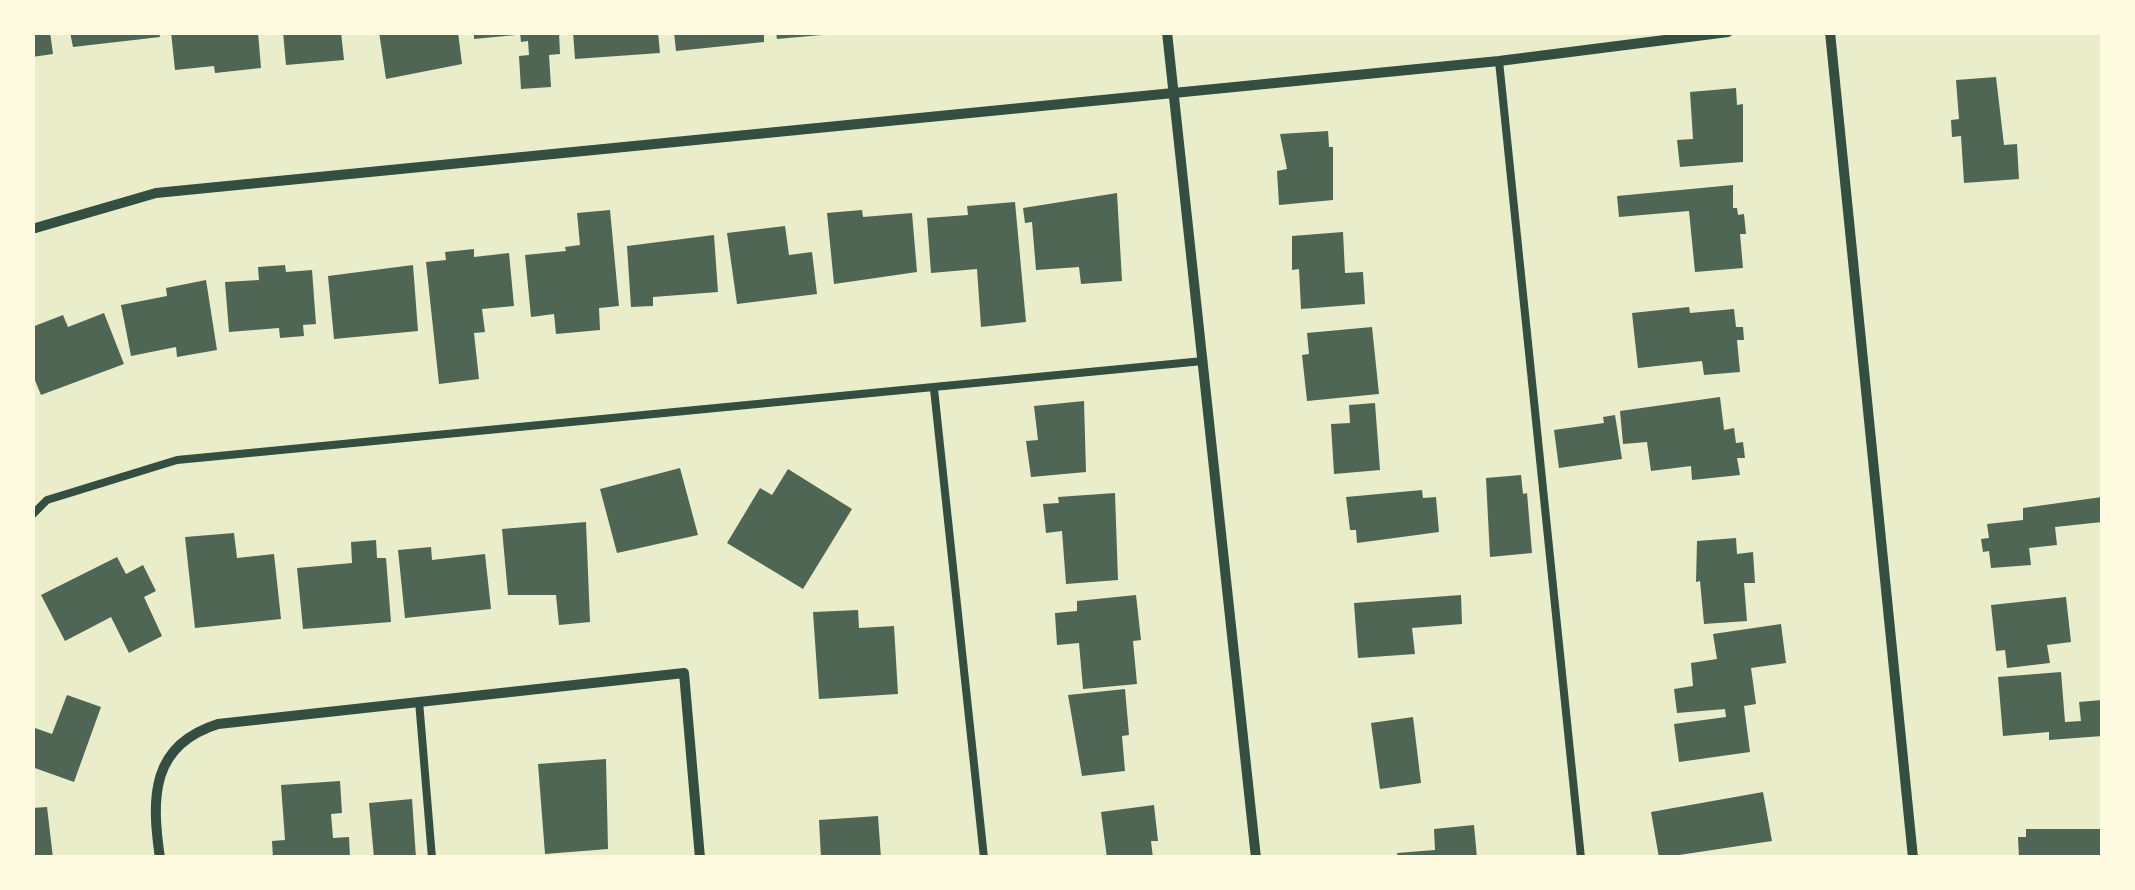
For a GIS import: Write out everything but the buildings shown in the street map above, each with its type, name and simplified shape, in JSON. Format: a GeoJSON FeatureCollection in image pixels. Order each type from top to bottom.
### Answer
{"type":"FeatureCollection","features":[{"type":"Feature","properties":{"kind":"street"},"geometry":{"type":"LineString","coordinates":[[1168,32],[1256,858]]}},
{"type":"Feature","properties":{"kind":"street"},"geometry":{"type":"LineString","coordinates":[[32,229],[156,193],[1498,60],[1728,32]]}},
{"type":"Feature","properties":{"kind":"street"},"geometry":{"type":"LineString","coordinates":[[1830,32],[1913,858]]}},
{"type":"Feature","properties":{"kind":"street"},"geometry":{"type":"LineString","coordinates":[[160,858],[155,827],[161,772],[173,750],[194,731],[218,724],[684,673],[700,858]]}},
{"type":"Feature","properties":{"kind":"lane"},"geometry":{"type":"LineString","coordinates":[[1498,60],[1581,858]]}},
{"type":"Feature","properties":{"kind":"lane"},"geometry":{"type":"LineString","coordinates":[[32,515],[47,500],[177,460],[1203,360]]}},
{"type":"Feature","properties":{"kind":"lane"},"geometry":{"type":"LineString","coordinates":[[934,389],[984,858]]}},
{"type":"Feature","properties":{"kind":"lane"},"geometry":{"type":"LineString","coordinates":[[419,701],[432,858]]}}]}
